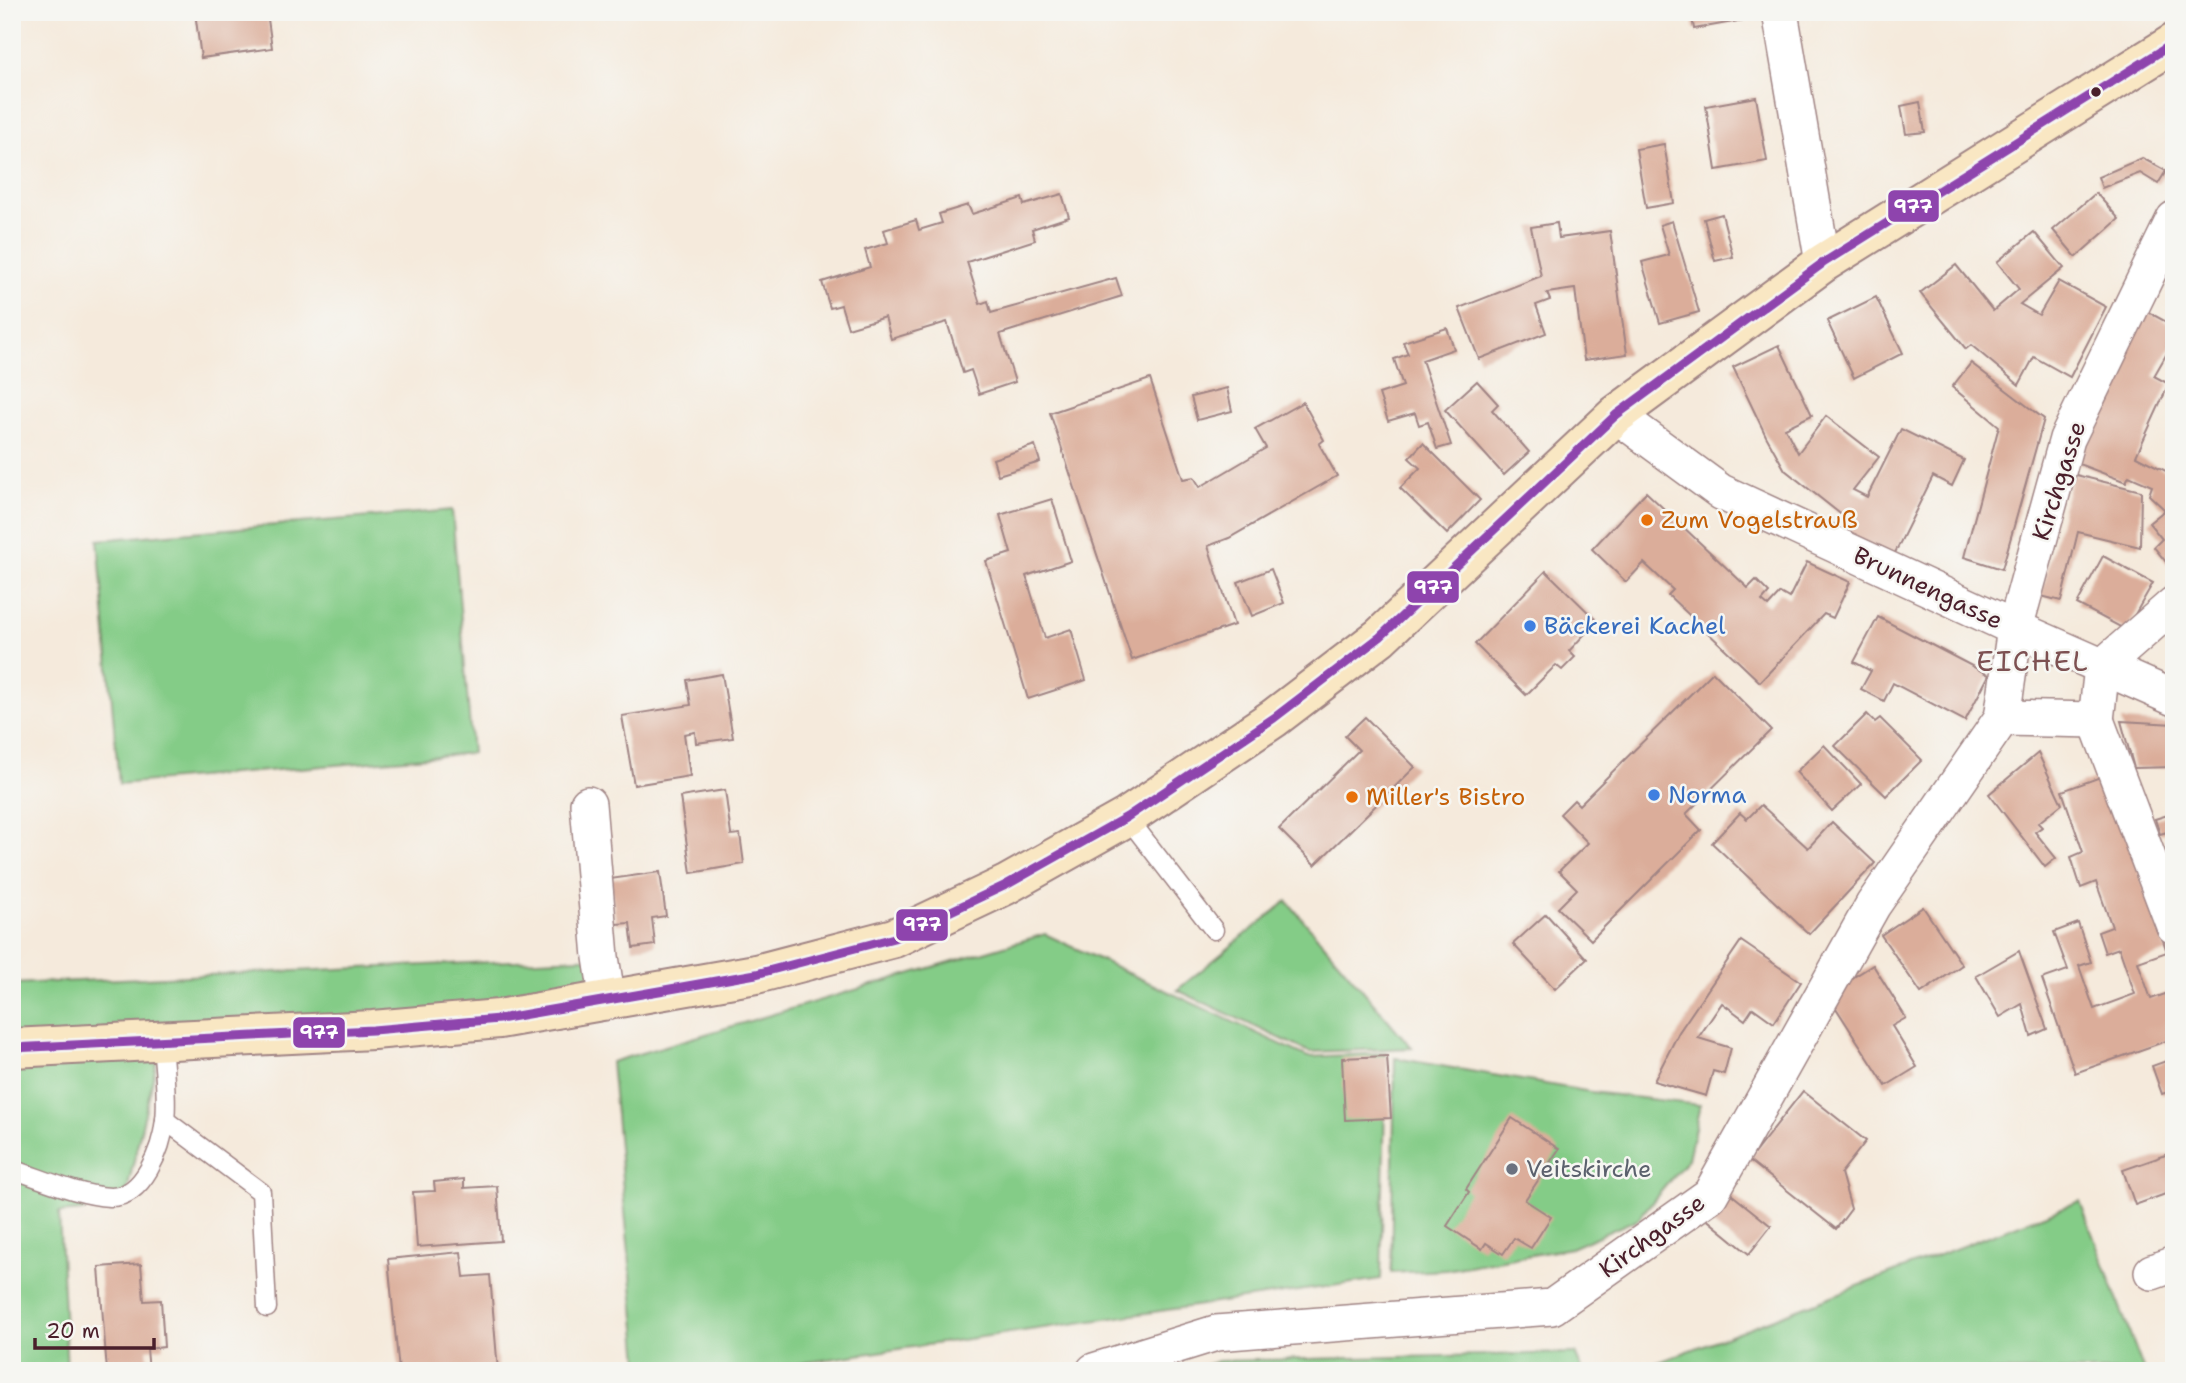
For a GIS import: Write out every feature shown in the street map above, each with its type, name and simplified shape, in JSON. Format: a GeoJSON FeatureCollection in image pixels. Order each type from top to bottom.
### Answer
{"type":"FeatureCollection","features":[{"type":"Feature","properties":{"kind":"main road"},"geometry":{"type":"LineString","coordinates":[[12,1048],[423,1026],[499,1019],[756,974],[894,938],[1006,885],[1127,817],[1274,718],[1380,637],[1616,415],[1823,263],[2170,53]]}},
{"type":"Feature","properties":{"kind":"street"},"geometry":{"type":"LineString","coordinates":[[1780,12],[1823,263]]}},
{"type":"Feature","properties":{"kind":"street","name":"Kirchgasse"},"geometry":{"type":"LineString","coordinates":[[1094,1371],[1216,1333],[1552,1307],[1710,1195],[1873,905],[2002,718],[2015,628],[2067,439],[2174,219]]}},
{"type":"Feature","properties":{"kind":"street","name":"Brunnengasse"},"geometry":{"type":"LineString","coordinates":[[1616,415],[1721,492],[2174,698]]}},
{"type":"Feature","properties":{"kind":"street"},"geometry":{"type":"LineString","coordinates":[[2174,604],[2102,667],[2096,720],[2174,926]]}},
{"type":"Feature","properties":{"kind":"street"},"geometry":{"type":"LineString","coordinates":[[2002,718],[2096,720]]}},
{"type":"Feature","properties":{"kind":"street"},"geometry":{"type":"LineString","coordinates":[[588,804],[601,957],[608,1002]]}},
{"type":"Feature","properties":{"kind":"lane"},"geometry":{"type":"LineString","coordinates":[[1127,817],[1214,930]]}},
{"type":"Feature","properties":{"kind":"lane"},"geometry":{"type":"LineString","coordinates":[[12,1169],[76,1190],[111,1197],[126,1195],[141,1181],[156,1156],[165,1120],[162,1039]]}},
{"type":"Feature","properties":{"kind":"lane"},"geometry":{"type":"LineString","coordinates":[[165,1120],[261,1192],[267,1308]]}},
{"type":"Feature","properties":{"kind":"green space"},"geometry":{"type":"Polygon","coordinates":[[[452,510],[472,753],[119,784],[98,540],[452,510]]]}},
{"type":"Feature","properties":{"kind":"green space"},"geometry":{"type":"Polygon","coordinates":[[[1287,901],[1412,1048],[1309,1052],[1177,990],[1287,901]]]}},
{"type":"Feature","properties":{"kind":"green space"},"geometry":{"type":"Polygon","coordinates":[[[1045,934],[1308,1057],[1386,1053],[1381,1279],[747,1371],[640,1371],[611,1062],[1045,934]]]}},
{"type":"Feature","properties":{"kind":"green space"},"geometry":{"type":"Polygon","coordinates":[[[601,957],[608,1002],[162,1039],[126,1195],[111,1197],[82,1211],[59,1213],[67,1371],[12,1371],[12,984],[601,957]]]}},
{"type":"Feature","properties":{"kind":"green space"},"geometry":{"type":"Polygon","coordinates":[[[1395,1058],[1591,1092],[1700,1105],[1688,1159],[1638,1219],[1571,1248],[1446,1270],[1391,1273],[1395,1058]]]}},
{"type":"Feature","properties":{"kind":"green space"},"geometry":{"type":"Polygon","coordinates":[[[2080,1201],[2144,1371],[1636,1371],[2080,1201]]]}},
{"type":"Feature","properties":{"kind":"green space"},"geometry":{"type":"Polygon","coordinates":[[[1575,1353],[1583,1371],[1189,1371],[1218,1361],[1575,1353]]]}},
{"type":"Feature","properties":{"kind":"building"},"geometry":{"type":"Polygon","coordinates":[[[195,12],[267,12],[272,48],[201,58],[195,12]]]}},
{"type":"Feature","properties":{"kind":"building"},"geometry":{"type":"Polygon","coordinates":[[[1691,12],[1742,12],[1744,20],[1694,29],[1691,12]]]}},
{"type":"Feature","properties":{"kind":"building"},"geometry":{"type":"Polygon","coordinates":[[[1756,97],[1767,161],[1716,170],[1706,106],[1756,97]]]}},
{"type":"Feature","properties":{"kind":"building"},"geometry":{"type":"Polygon","coordinates":[[[1920,102],[1925,132],[1906,134],[1901,106],[1920,102]]]}},
{"type":"Feature","properties":{"kind":"building"},"geometry":{"type":"Polygon","coordinates":[[[1664,144],[1674,203],[1646,208],[1636,149],[1664,144]]]}},
{"type":"Feature","properties":{"kind":"building"},"geometry":{"type":"Polygon","coordinates":[[[2142,158],[2166,171],[2158,184],[2140,173],[2102,188],[2098,177],[2142,158]]]}},
{"type":"Feature","properties":{"kind":"building"},"geometry":{"type":"Polygon","coordinates":[[[2096,193],[2119,219],[2076,257],[2053,230],[2096,193]]]}},
{"type":"Feature","properties":{"kind":"building"},"geometry":{"type":"Polygon","coordinates":[[[1062,194],[1069,217],[1032,229],[1035,240],[967,262],[980,304],[988,301],[991,313],[1116,278],[1122,296],[1000,334],[1015,382],[979,394],[971,370],[963,373],[947,322],[891,339],[885,317],[848,328],[841,305],[830,308],[822,282],[870,267],[865,250],[888,243],[884,230],[916,220],[919,230],[942,223],[939,214],[968,205],[972,214],[1022,198],[1024,205],[1062,194]]]}},
{"type":"Feature","properties":{"kind":"building"},"geometry":{"type":"Polygon","coordinates":[[[1722,214],[1733,257],[1715,261],[1704,219],[1722,214]]]}},
{"type":"Feature","properties":{"kind":"building"},"geometry":{"type":"Polygon","coordinates":[[[1672,221],[1699,312],[1660,323],[1642,262],[1669,255],[1660,225],[1672,221]]]}},
{"type":"Feature","properties":{"kind":"building"},"geometry":{"type":"Polygon","coordinates":[[[1557,223],[1559,238],[1610,231],[1627,354],[1584,360],[1575,289],[1547,293],[1550,300],[1536,305],[1546,333],[1479,359],[1459,308],[1541,276],[1531,227],[1557,223]]]}},
{"type":"Feature","properties":{"kind":"building"},"geometry":{"type":"Polygon","coordinates":[[[2034,232],[2064,268],[2020,304],[2039,315],[2059,281],[2106,307],[2070,377],[2034,357],[2019,385],[1971,345],[1966,349],[1920,293],[1956,265],[1993,311],[2019,289],[1997,262],[2034,232]]]}},
{"type":"Feature","properties":{"kind":"building"},"geometry":{"type":"Polygon","coordinates":[[[1876,297],[1903,353],[1854,378],[1827,321],[1876,297]]]}},
{"type":"Feature","properties":{"kind":"building"},"geometry":{"type":"Polygon","coordinates":[[[2148,312],[2174,326],[2174,341],[2154,376],[2169,384],[2136,456],[2174,475],[2174,572],[2154,547],[2162,539],[2149,523],[2165,510],[2149,495],[2152,486],[2129,476],[2126,482],[2076,463],[2095,413],[2148,312]]]}},
{"type":"Feature","properties":{"kind":"building"},"geometry":{"type":"Polygon","coordinates":[[[1447,328],[1454,349],[1422,360],[1451,445],[1437,449],[1428,422],[1419,425],[1415,413],[1388,421],[1379,394],[1403,386],[1394,359],[1408,354],[1403,342],[1447,328]]]}},
{"type":"Feature","properties":{"kind":"building"},"geometry":{"type":"Polygon","coordinates":[[[1779,345],[1812,415],[1785,428],[1798,453],[1826,416],[1879,457],[1853,490],[1867,497],[1901,429],[1964,460],[1952,486],[1933,476],[1892,559],[1847,536],[1853,524],[1785,470],[1766,436],[1733,367],[1779,345]]]}},
{"type":"Feature","properties":{"kind":"building"},"geometry":{"type":"Polygon","coordinates":[[[1971,363],[2044,419],[2002,569],[1964,557],[1999,426],[1952,387],[1971,363]]]}},
{"type":"Feature","properties":{"kind":"building"},"geometry":{"type":"Polygon","coordinates":[[[1150,379],[1183,479],[1194,477],[1200,487],[1266,448],[1255,429],[1303,402],[1324,440],[1319,444],[1337,476],[1229,538],[1208,546],[1234,625],[1132,660],[1050,413],[1150,379]]]}},
{"type":"Feature","properties":{"kind":"building"},"geometry":{"type":"Polygon","coordinates":[[[1477,381],[1498,404],[1492,410],[1529,452],[1504,475],[1445,410],[1477,381]]]}},
{"type":"Feature","properties":{"kind":"building"},"geometry":{"type":"Polygon","coordinates":[[[1227,388],[1232,411],[1197,420],[1191,397],[1227,388]]]}},
{"type":"Feature","properties":{"kind":"building"},"geometry":{"type":"Polygon","coordinates":[[[1423,443],[1480,500],[1447,534],[1400,488],[1420,468],[1409,458],[1423,443]]]}},
{"type":"Feature","properties":{"kind":"building"},"geometry":{"type":"Polygon","coordinates":[[[1035,445],[1040,462],[998,475],[993,459],[1035,445]]]}},
{"type":"Feature","properties":{"kind":"building"},"geometry":{"type":"Polygon","coordinates":[[[2072,474],[2141,491],[2140,547],[2078,532],[2061,601],[2041,596],[2072,474]]]}},
{"type":"Feature","properties":{"kind":"building"},"geometry":{"type":"Polygon","coordinates":[[[1646,492],[1748,588],[1756,580],[1769,593],[1762,601],[1768,606],[1780,593],[1789,598],[1807,562],[1850,582],[1833,618],[1824,614],[1760,682],[1668,595],[1673,590],[1644,563],[1626,582],[1592,549],[1646,492]]]}},
{"type":"Feature","properties":{"kind":"building"},"geometry":{"type":"Polygon","coordinates":[[[1052,499],[1071,561],[1026,576],[1045,638],[1071,629],[1086,680],[1028,699],[986,561],[1011,553],[1000,515],[1052,499]]]}},
{"type":"Feature","properties":{"kind":"building"},"geometry":{"type":"Polygon","coordinates":[[[2103,556],[2153,583],[2126,630],[2077,604],[2103,556]]]}},
{"type":"Feature","properties":{"kind":"building"},"geometry":{"type":"Polygon","coordinates":[[[1271,569],[1284,603],[1252,616],[1238,582],[1271,569]]]}},
{"type":"Feature","properties":{"kind":"building"},"geometry":{"type":"Polygon","coordinates":[[[1546,571],[1597,621],[1569,651],[1575,657],[1562,670],[1556,665],[1526,695],[1475,644],[1546,571]]]}},
{"type":"Feature","properties":{"kind":"building"},"geometry":{"type":"Polygon","coordinates":[[[1878,617],[1989,675],[1965,721],[1893,683],[1884,701],[1861,689],[1871,671],[1854,662],[1878,617]]]}},
{"type":"Feature","properties":{"kind":"building"},"geometry":{"type":"Polygon","coordinates":[[[1713,672],[1771,730],[1686,814],[1701,830],[1591,940],[1558,908],[1577,889],[1559,871],[1588,843],[1560,814],[1574,800],[1579,805],[1713,672]]]}},
{"type":"Feature","properties":{"kind":"building"},"geometry":{"type":"Polygon","coordinates":[[[722,674],[733,738],[696,743],[695,732],[684,734],[690,776],[634,785],[622,716],[691,705],[687,680],[722,674]]]}},
{"type":"Feature","properties":{"kind":"building"},"geometry":{"type":"Polygon","coordinates":[[[1867,714],[1875,722],[1880,718],[1922,760],[1886,796],[1835,746],[1867,714]]]}},
{"type":"Feature","properties":{"kind":"building"},"geometry":{"type":"Polygon","coordinates":[[[1365,717],[1415,767],[1315,865],[1279,829],[1359,750],[1345,736],[1365,717]]]}},
{"type":"Feature","properties":{"kind":"building"},"geometry":{"type":"Polygon","coordinates":[[[2121,721],[2174,724],[2174,767],[2134,768],[2121,721]]]}},
{"type":"Feature","properties":{"kind":"building"},"geometry":{"type":"Polygon","coordinates":[[[1824,745],[1861,784],[1832,811],[1796,772],[1824,745]]]}},
{"type":"Feature","properties":{"kind":"building"},"geometry":{"type":"Polygon","coordinates":[[[2038,753],[2062,804],[2038,823],[2042,827],[2035,832],[2056,858],[2045,867],[1989,794],[2038,753]]]}},
{"type":"Feature","properties":{"kind":"building"},"geometry":{"type":"Polygon","coordinates":[[[2114,772],[2127,837],[2167,952],[2138,962],[2151,999],[2174,991],[2174,1090],[2162,1094],[2152,1066],[2172,1059],[2166,1041],[2075,1073],[2042,979],[2068,970],[2054,932],[2078,923],[2091,962],[2079,966],[2094,1009],[2135,994],[2119,948],[2105,953],[2098,932],[2112,927],[2096,882],[2081,888],[2071,857],[2083,852],[2062,791],[2114,772]]]}},
{"type":"Feature","properties":{"kind":"building"},"geometry":{"type":"Polygon","coordinates":[[[725,790],[731,835],[740,834],[744,864],[691,873],[680,797],[725,790]]]}},
{"type":"Feature","properties":{"kind":"building"},"geometry":{"type":"Polygon","coordinates":[[[1761,805],[1808,848],[1832,822],[1875,863],[1809,934],[1712,843],[1740,813],[1747,819],[1761,805]]]}},
{"type":"Feature","properties":{"kind":"building"},"geometry":{"type":"Polygon","coordinates":[[[2174,813],[2174,830],[2160,834],[2155,819],[2174,813]]]}},
{"type":"Feature","properties":{"kind":"building"},"geometry":{"type":"Polygon","coordinates":[[[660,872],[666,916],[652,918],[655,945],[633,948],[630,923],[616,924],[610,879],[660,872]]]}},
{"type":"Feature","properties":{"kind":"building"},"geometry":{"type":"Polygon","coordinates":[[[1923,907],[1962,965],[1921,993],[1881,935],[1923,907]]]}},
{"type":"Feature","properties":{"kind":"building"},"geometry":{"type":"Polygon","coordinates":[[[1546,914],[1587,959],[1555,989],[1513,944],[1546,914]]]}},
{"type":"Feature","properties":{"kind":"building"},"geometry":{"type":"Polygon","coordinates":[[[1741,941],[1801,982],[1774,1023],[1753,1008],[1745,1020],[1722,1003],[1698,1038],[1731,1048],[1724,1074],[1713,1071],[1706,1096],[1654,1081],[1679,1032],[1741,941]]]}},
{"type":"Feature","properties":{"kind":"building"},"geometry":{"type":"Polygon","coordinates":[[[2019,951],[2047,1029],[2031,1036],[2022,1004],[2000,1017],[1976,976],[2019,951]]]}},
{"type":"Feature","properties":{"kind":"building"},"geometry":{"type":"Polygon","coordinates":[[[1873,965],[1906,1018],[1892,1026],[1917,1067],[1886,1086],[1827,994],[1873,965]]]}},
{"type":"Feature","properties":{"kind":"building"},"geometry":{"type":"Polygon","coordinates":[[[1387,1056],[1391,1118],[1345,1120],[1342,1058],[1387,1056]]]}},
{"type":"Feature","properties":{"kind":"building"},"geometry":{"type":"Polygon","coordinates":[[[1803,1091],[1866,1141],[1841,1173],[1851,1209],[1836,1229],[1749,1160],[1803,1091]]]}},
{"type":"Feature","properties":{"kind":"building","name":"Veitskirche"},"geometry":{"type":"Polygon","coordinates":[[[1512,1118],[1559,1149],[1525,1200],[1551,1217],[1531,1248],[1514,1238],[1503,1254],[1486,1243],[1482,1249],[1447,1226],[1469,1192],[1466,1189],[1512,1118]]]}},
{"type":"Feature","properties":{"kind":"building"},"geometry":{"type":"Polygon","coordinates":[[[2172,1153],[2174,1191],[2135,1205],[2123,1170],[2172,1153]]]}},
{"type":"Feature","properties":{"kind":"building"},"geometry":{"type":"Polygon","coordinates":[[[464,1179],[464,1188],[497,1186],[501,1241],[417,1247],[413,1192],[435,1191],[434,1182],[464,1179]]]}},
{"type":"Feature","properties":{"kind":"building"},"geometry":{"type":"Polygon","coordinates":[[[1726,1190],[1771,1226],[1749,1254],[1704,1217],[1726,1190]]]}},
{"type":"Feature","properties":{"kind":"building"},"geometry":{"type":"Polygon","coordinates":[[[461,1252],[464,1277],[490,1275],[498,1371],[399,1371],[388,1259],[461,1252]]]}},
{"type":"Feature","properties":{"kind":"building"},"geometry":{"type":"Polygon","coordinates":[[[141,1264],[144,1301],[161,1300],[164,1347],[147,1349],[149,1371],[107,1371],[99,1267],[141,1264]]]}},
{"type":"Feature","properties":{"kind":"transit line","name":"977"},"geometry":{"type":"LineString","coordinates":[[12,1048],[373,1030],[499,1019],[756,974],[894,938],[1006,885],[1127,817],[1274,718],[1380,637],[1616,415],[1823,263],[2174,43]]}},
{"type":"Feature","properties":{"kind":"place","name":"Zum Vogelstrauß"},"geometry":{"type":"Point","coordinates":[1647,520]}},
{"type":"Feature","properties":{"kind":"place","name":"Bäckerei Kachel"},"geometry":{"type":"Point","coordinates":[1530,626]}},
{"type":"Feature","properties":{"kind":"place","name":"Norma"},"geometry":{"type":"Point","coordinates":[1654,795]}},
{"type":"Feature","properties":{"kind":"place","name":"Miller's Bistro"},"geometry":{"type":"Point","coordinates":[1352,797]}},
{"type":"Feature","properties":{"kind":"place","name":"Veitskirche"},"geometry":{"type":"Point","coordinates":[1512,1169]}},
{"type":"Feature","properties":{"kind":"district","name":"EICHEL"},"geometry":{"type":"Point","coordinates":[2033,661]}}]}
